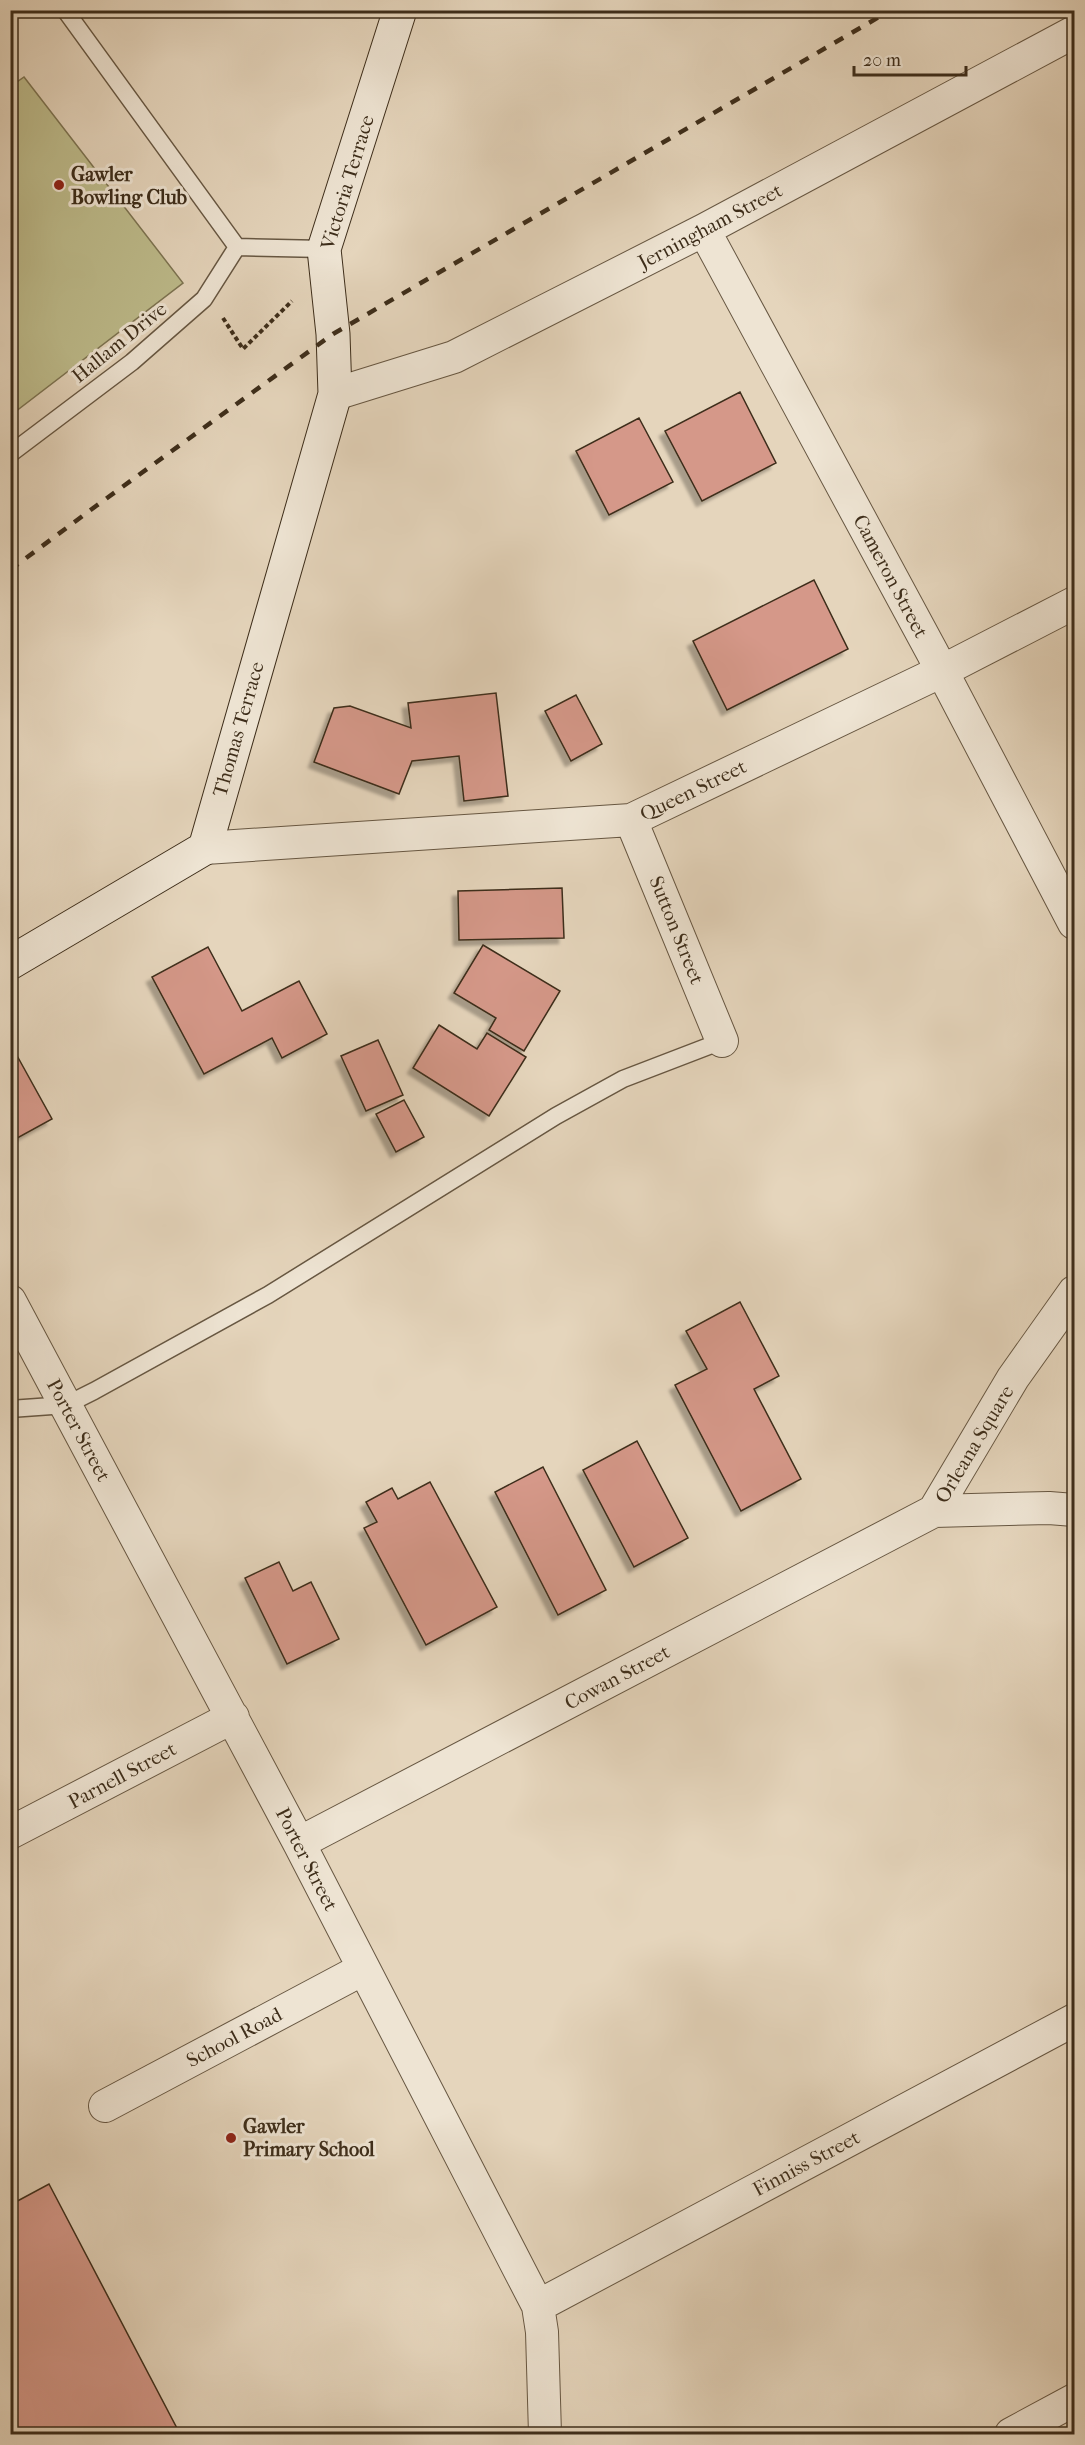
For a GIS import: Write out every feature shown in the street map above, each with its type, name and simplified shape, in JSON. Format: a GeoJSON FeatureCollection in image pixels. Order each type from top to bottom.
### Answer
{"type":"FeatureCollection","features":[{"type":"Feature","properties":{"kind":"street","name":"Victoria Terrace"},"geometry":{"type":"LineString","coordinates":[[335,394],[333,334],[324,249],[400,10]]}},
{"type":"Feature","properties":{"kind":"street","name":"Jerningham Street"},"geometry":{"type":"LineString","coordinates":[[335,394],[454,357],[704,230],[1074,32]]}},
{"type":"Feature","properties":{"kind":"street","name":"Cameron Street"},"geometry":{"type":"LineString","coordinates":[[704,230],[942,671],[1074,923]]}},
{"type":"Feature","properties":{"kind":"street","name":"Thomas Terrace"},"geometry":{"type":"LineString","coordinates":[[204,848],[335,394]]}},
{"type":"Feature","properties":{"kind":"street","name":"Queen Street"},"geometry":{"type":"LineString","coordinates":[[204,848],[631,820],[942,671],[1074,603]]}},
{"type":"Feature","properties":{"kind":"street","name":"Sutton Street"},"geometry":{"type":"LineString","coordinates":[[631,820],[722,1041]]}},
{"type":"Feature","properties":{"kind":"street"},"geometry":{"type":"LineString","coordinates":[[10,963],[204,848]]}},
{"type":"Feature","properties":{"kind":"street","name":"Orleana Square"},"geometry":{"type":"LineString","coordinates":[[934,1511],[1013,1378],[1074,1292]]}},
{"type":"Feature","properties":{"kind":"street","name":"Porter Street"},"geometry":{"type":"LineString","coordinates":[[10,1301],[233,1717],[538,2306],[542,2332],[545,2434]]}},
{"type":"Feature","properties":{"kind":"street","name":"Orleana Square"},"geometry":{"type":"LineString","coordinates":[[934,1511],[1049,1508],[1074,1510]]}},
{"type":"Feature","properties":{"kind":"street","name":"Cowan Street"},"geometry":{"type":"LineString","coordinates":[[299,1843],[934,1511]]}},
{"type":"Feature","properties":{"kind":"street","name":"Parnell Street"},"geometry":{"type":"LineString","coordinates":[[10,1833],[233,1717]]}},
{"type":"Feature","properties":{"kind":"street","name":"School Road"},"geometry":{"type":"LineString","coordinates":[[105,2106],[363,1969]]}},
{"type":"Feature","properties":{"kind":"street","name":"Finniss Street"},"geometry":{"type":"LineString","coordinates":[[538,2306],[1074,2020]]}},
{"type":"Feature","properties":{"kind":"street"},"geometry":{"type":"LineString","coordinates":[[1011,2434],[1074,2400]]}},
{"type":"Feature","properties":{"kind":"lane"},"geometry":{"type":"LineString","coordinates":[[65,10],[237,247],[324,249]]}},
{"type":"Feature","properties":{"kind":"lane","name":"Hallam Drive"},"geometry":{"type":"LineString","coordinates":[[10,454],[132,362],[204,299],[237,247]]}},
{"type":"Feature","properties":{"kind":"lane"},"geometry":{"type":"LineString","coordinates":[[10,1409],[66,1406],[136,1370],[268,1295],[489,1157],[623,1079],[722,1041]]}},
{"type":"Feature","properties":{"kind":"path"},"geometry":{"type":"LineString","coordinates":[[222,317],[243,349],[293,300]]}},
{"type":"Feature","properties":{"kind":"shaded area","name":"Gawler Bowling Club"},"geometry":{"type":"Polygon","coordinates":[[[24,77],[183,283],[11,415],[10,87],[24,77]]]}},
{"type":"Feature","properties":{"kind":"building"},"geometry":{"type":"Polygon","coordinates":[[[740,392],[776,463],[702,501],[665,431],[740,392]]]}},
{"type":"Feature","properties":{"kind":"building"},"geometry":{"type":"Polygon","coordinates":[[[639,418],[673,482],[609,515],[576,451],[639,418]]]}},
{"type":"Feature","properties":{"kind":"building"},"geometry":{"type":"Polygon","coordinates":[[[814,580],[848,649],[727,710],[693,641],[814,580]]]}},
{"type":"Feature","properties":{"kind":"building"},"geometry":{"type":"Polygon","coordinates":[[[496,693],[508,796],[464,801],[459,756],[412,761],[399,794],[314,762],[334,708],[350,706],[411,728],[408,703],[496,693]]]}},
{"type":"Feature","properties":{"kind":"building"},"geometry":{"type":"Polygon","coordinates":[[[576,695],[602,744],[571,761],[545,711],[576,695]]]}},
{"type":"Feature","properties":{"kind":"building"},"geometry":{"type":"Polygon","coordinates":[[[562,888],[564,938],[459,940],[458,891],[562,888]]]}},
{"type":"Feature","properties":{"kind":"building"},"geometry":{"type":"Polygon","coordinates":[[[483,945],[560,991],[524,1051],[489,1030],[496,1018],[454,993],[483,945]]]}},
{"type":"Feature","properties":{"kind":"building"},"geometry":{"type":"Polygon","coordinates":[[[208,947],[242,1011],[299,981],[327,1034],[282,1058],[272,1038],[204,1074],[152,977],[208,947]]]}},
{"type":"Feature","properties":{"kind":"building"},"geometry":{"type":"Polygon","coordinates":[[[439,1025],[477,1049],[487,1033],[526,1057],[489,1116],[413,1068],[439,1025]]]}},
{"type":"Feature","properties":{"kind":"building"},"geometry":{"type":"Polygon","coordinates":[[[378,1040],[403,1095],[366,1111],[341,1056],[378,1040]]]}},
{"type":"Feature","properties":{"kind":"building"},"geometry":{"type":"Polygon","coordinates":[[[10,1043],[52,1119],[10,1142],[10,1043]]]}},
{"type":"Feature","properties":{"kind":"building"},"geometry":{"type":"Polygon","coordinates":[[[404,1100],[424,1137],[396,1152],[376,1114],[404,1100]]]}},
{"type":"Feature","properties":{"kind":"building"},"geometry":{"type":"Polygon","coordinates":[[[740,1302],[779,1376],[754,1389],[801,1479],[741,1511],[675,1385],[707,1369],[686,1331],[740,1302]]]}},
{"type":"Feature","properties":{"kind":"building"},"geometry":{"type":"Polygon","coordinates":[[[637,1441],[688,1538],[634,1567],[583,1470],[637,1441]]]}},
{"type":"Feature","properties":{"kind":"building"},"geometry":{"type":"Polygon","coordinates":[[[543,1467],[606,1590],[558,1615],[495,1492],[543,1467]]]}},
{"type":"Feature","properties":{"kind":"building"},"geometry":{"type":"Polygon","coordinates":[[[430,1482],[497,1607],[426,1645],[364,1528],[377,1522],[366,1502],[392,1488],[398,1499],[430,1482]]]}},
{"type":"Feature","properties":{"kind":"building"},"geometry":{"type":"Polygon","coordinates":[[[279,1562],[293,1591],[311,1582],[339,1639],[287,1664],[245,1578],[279,1562]]]}},
{"type":"Feature","properties":{"kind":"building"},"geometry":{"type":"Polygon","coordinates":[[[49,2184],[180,2434],[22,2434],[10,2413],[10,2205],[49,2184]]]}},
{"type":"Feature","properties":{"kind":"railway"},"geometry":{"type":"LineString","coordinates":[[10,570],[333,334],[891,10]]}},
{"type":"Feature","properties":{"kind":"place","name":"Gawler Bowling Club"},"geometry":{"type":"Point","coordinates":[59,185]}},
{"type":"Feature","properties":{"kind":"place","name":"Gawler Primary School"},"geometry":{"type":"Point","coordinates":[231,2138]}}]}
